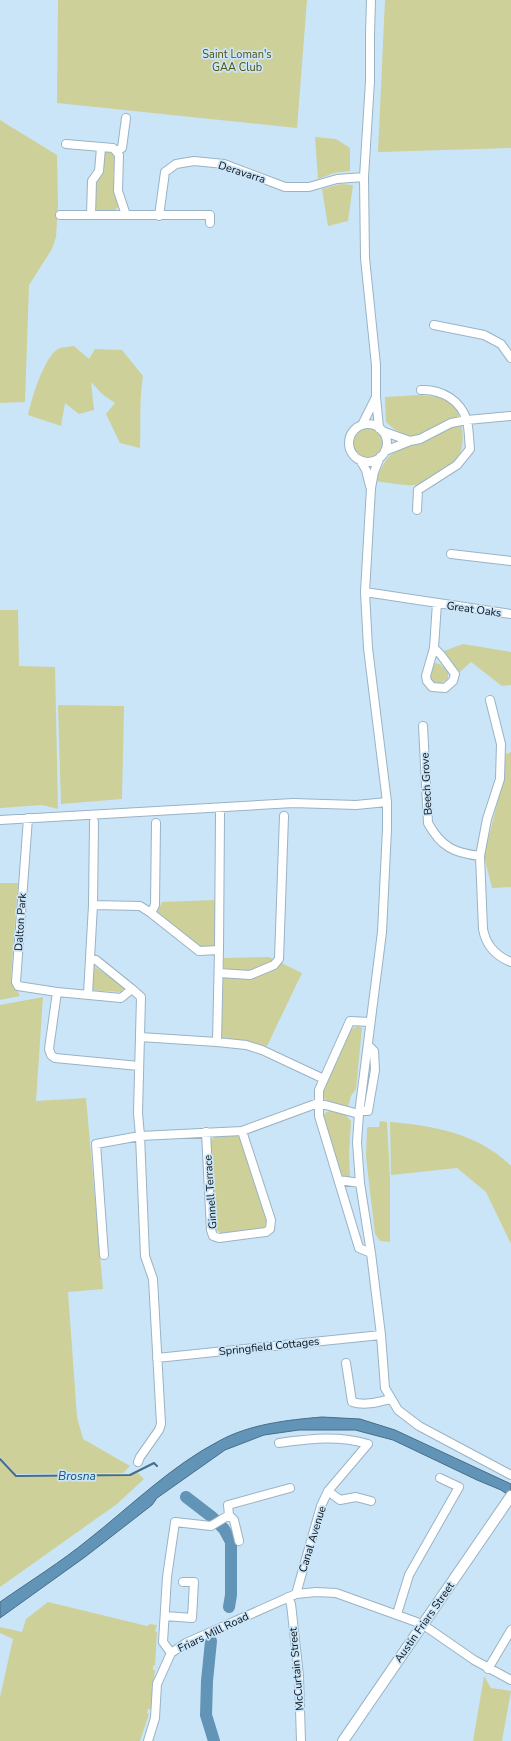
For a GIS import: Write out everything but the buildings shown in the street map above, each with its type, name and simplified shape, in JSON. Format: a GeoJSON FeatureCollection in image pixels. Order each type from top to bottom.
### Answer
{"type":"FeatureCollection","features":[{"type":"Feature","properties":{"kind":"main road","name":"Austin Friars Street"},"geometry":{"type":"LineString","coordinates":[[343,1741],[422,1624],[509,1500]]}},
{"type":"Feature","properties":{"kind":"street"},"geometry":{"type":"LineString","coordinates":[[104,1255],[96,1144],[140,1136],[242,1131],[318,1103],[360,1112],[368,1111],[375,1070],[374,1051],[368,1045],[382,932],[387,829],[387,802],[368,648],[366,592],[371,488],[374,472],[383,454],[386,440],[381,429],[376,397],[376,365],[365,258],[364,177],[370,81],[372,0]]}},
{"type":"Feature","properties":{"kind":"street"},"geometry":{"type":"LineString","coordinates":[[116,151],[122,148],[126,118]]}},
{"type":"Feature","properties":{"kind":"street"},"geometry":{"type":"LineString","coordinates":[[66,144],[113,148],[119,154],[118,191],[126,215]]}},
{"type":"Feature","properties":{"kind":"street"},"geometry":{"type":"LineString","coordinates":[[91,215],[91,187],[92,181],[99,171],[101,148]]}},
{"type":"Feature","properties":{"kind":"street","name":"Deravarra"},"geometry":{"type":"LineString","coordinates":[[159,216],[165,172],[176,164],[194,161],[224,164],[284,187],[309,187],[337,179],[364,177]]}},
{"type":"Feature","properties":{"kind":"street"},"geometry":{"type":"LineString","coordinates":[[60,215],[210,215],[210,223]]}},
{"type":"Feature","properties":{"kind":"street"},"geometry":{"type":"LineString","coordinates":[[434,325],[484,335],[501,344],[511,358]]}},
{"type":"Feature","properties":{"kind":"street"},"geometry":{"type":"LineString","coordinates":[[417,510],[418,490],[456,465],[470,448],[467,420],[460,408],[445,394],[430,390],[421,390]]}},
{"type":"Feature","properties":{"kind":"street"},"geometry":{"type":"LineString","coordinates":[[371,488],[366,470],[360,460],[351,451],[349,443],[352,434],[362,425],[376,397]]}},
{"type":"Feature","properties":{"kind":"street"},"geometry":{"type":"LineString","coordinates":[[360,460],[368,462],[410,441],[420,439],[451,423],[467,420],[510,418]]}},
{"type":"Feature","properties":{"kind":"street"},"geometry":{"type":"LineString","coordinates":[[362,425],[370,424],[410,441]]}},
{"type":"Feature","properties":{"kind":"street"},"geometry":{"type":"LineString","coordinates":[[451,554],[511,561]]}},
{"type":"Feature","properties":{"kind":"street","name":"Great Oaks"},"geometry":{"type":"LineString","coordinates":[[366,592],[511,614]]}},
{"type":"Feature","properties":{"kind":"street","name":"Great Oaks"},"geometry":{"type":"LineString","coordinates":[[434,648],[441,655],[454,674],[453,681],[445,688],[432,687],[427,681],[426,676],[434,648],[437,603]]}},
{"type":"Feature","properties":{"kind":"street"},"geometry":{"type":"LineString","coordinates":[[490,700],[502,744],[500,779],[487,819],[480,856],[484,937],[496,954],[511,962]]}},
{"type":"Feature","properties":{"kind":"street","name":"Beech Grove"},"geometry":{"type":"LineString","coordinates":[[423,726],[428,823],[434,835],[446,847],[462,854],[480,856]]}},
{"type":"Feature","properties":{"kind":"street"},"geometry":{"type":"LineString","coordinates":[[0,820],[293,803],[356,804],[387,802]]}},
{"type":"Feature","properties":{"kind":"street"},"geometry":{"type":"LineString","coordinates":[[217,1042],[220,814]]}},
{"type":"Feature","properties":{"kind":"street"},"geometry":{"type":"LineString","coordinates":[[219,973],[250,975],[274,965],[279,959],[284,816]]}},
{"type":"Feature","properties":{"kind":"street","name":"Dalton Park"},"geometry":{"type":"LineString","coordinates":[[28,818],[16,982],[18,986],[57,992],[121,998],[132,989]]}},
{"type":"Feature","properties":{"kind":"street"},"geometry":{"type":"LineString","coordinates":[[88,994],[93,905],[94,822]]}},
{"type":"Feature","properties":{"kind":"street"},"geometry":{"type":"LineString","coordinates":[[151,913],[155,905],[156,823]]}},
{"type":"Feature","properties":{"kind":"street"},"geometry":{"type":"LineString","coordinates":[[93,905],[140,906],[151,913],[198,951],[219,950]]}},
{"type":"Feature","properties":{"kind":"street"},"geometry":{"type":"LineString","coordinates":[[90,958],[96,960],[141,998],[138,1114],[145,1256],[153,1278],[161,1424],[159,1430],[138,1462]]}},
{"type":"Feature","properties":{"kind":"street"},"geometry":{"type":"LineString","coordinates":[[57,992],[49,1049],[54,1058],[139,1066]]}},
{"type":"Feature","properties":{"kind":"street"},"geometry":{"type":"LineString","coordinates":[[370,1022],[350,1021],[318,1090],[318,1103],[319,1116],[359,1248],[371,1252]]}},
{"type":"Feature","properties":{"kind":"street"},"geometry":{"type":"LineString","coordinates":[[140,1037],[246,1045],[262,1050],[324,1079]]}},
{"type":"Feature","properties":{"kind":"street"},"geometry":{"type":"LineString","coordinates":[[360,1112],[357,1142],[360,1183],[371,1252],[381,1335],[384,1388],[398,1410],[419,1426],[511,1475]]}},
{"type":"Feature","properties":{"kind":"street","name":"Ginnell Terrace"},"geometry":{"type":"LineString","coordinates":[[206,1132],[211,1230],[213,1236],[219,1238],[266,1232],[270,1226],[271,1220],[242,1131]]}},
{"type":"Feature","properties":{"kind":"street"},"geometry":{"type":"LineString","coordinates":[[339,1180],[360,1183]]}},
{"type":"Feature","properties":{"kind":"street","name":"Springfield Cottages"},"geometry":{"type":"LineString","coordinates":[[157,1358],[381,1335]]}},
{"type":"Feature","properties":{"kind":"street"},"geometry":{"type":"LineString","coordinates":[[346,1363],[352,1402],[358,1404],[375,1403],[390,1399]]}},
{"type":"Feature","properties":{"kind":"street","name":"Canal Avenue"},"geometry":{"type":"LineString","coordinates":[[279,1444],[315,1438],[350,1439],[368,1444],[328,1491],[321,1506],[292,1596]]}},
{"type":"Feature","properties":{"kind":"street"},"geometry":{"type":"LineString","coordinates":[[397,1614],[409,1574],[459,1487],[440,1478]]}},
{"type":"Feature","properties":{"kind":"street"},"geometry":{"type":"LineString","coordinates":[[239,1541],[234,1520],[229,1515],[228,1505],[290,1488]]}},
{"type":"Feature","properties":{"kind":"street"},"geometry":{"type":"LineString","coordinates":[[328,1491],[340,1500],[356,1497],[371,1501]]}},
{"type":"Feature","properties":{"kind":"street"},"geometry":{"type":"LineString","coordinates":[[171,1653],[163,1642],[167,1577],[175,1522],[211,1526],[229,1515]]}},
{"type":"Feature","properties":{"kind":"street"},"geometry":{"type":"LineString","coordinates":[[165,1616],[192,1618],[194,1582],[183,1582]]}},
{"type":"Feature","properties":{"kind":"street"},"geometry":{"type":"LineString","coordinates":[[292,1596],[316,1592],[336,1593],[397,1614],[422,1624],[488,1669],[511,1680]]}},
{"type":"Feature","properties":{"kind":"street","name":"Friars Mill Road"},"geometry":{"type":"LineString","coordinates":[[150,1740],[155,1718],[157,1684],[171,1653],[186,1643],[292,1596]]}},
{"type":"Feature","properties":{"kind":"street","name":"McCurtain Street"},"geometry":{"type":"LineString","coordinates":[[292,1596],[291,1604],[299,1676],[301,1741]]}},
{"type":"Feature","properties":{"kind":"street"},"geometry":{"type":"LineString","coordinates":[[488,1669],[511,1630]]}},
{"type":"Feature","properties":{"kind":"green space","name":"Saint Loman's GAA Club"},"geometry":{"type":"Polygon","coordinates":[[[58,0],[307,0],[297,128],[57,103],[58,0]]]}},
{"type":"Feature","properties":{"kind":"green space"},"geometry":{"type":"Polygon","coordinates":[[[385,0],[511,0],[511,148],[378,152],[385,0]]]}},
{"type":"Feature","properties":{"kind":"green space"},"geometry":{"type":"Polygon","coordinates":[[[0,120],[57,155],[58,206],[56,237],[52,249],[29,285],[25,402],[0,403],[0,120]]]}},
{"type":"Feature","properties":{"kind":"green space"},"geometry":{"type":"Polygon","coordinates":[[[315,137],[336,139],[350,148],[350,171],[334,173],[318,179],[315,137]]]}},
{"type":"Feature","properties":{"kind":"green space"},"geometry":{"type":"Polygon","coordinates":[[[105,151],[115,153],[116,157],[113,175],[119,206],[115,210],[97,210],[94,208],[95,182],[102,154],[105,151]]]}},
{"type":"Feature","properties":{"kind":"green space"},"geometry":{"type":"Polygon","coordinates":[[[341,184],[353,185],[348,221],[328,226],[322,189],[341,184]]]}},
{"type":"Feature","properties":{"kind":"green space"},"geometry":{"type":"Polygon","coordinates":[[[74,346],[89,359],[95,349],[122,350],[143,376],[140,448],[120,443],[106,414],[115,403],[102,394],[91,382],[94,410],[79,414],[65,403],[61,426],[28,415],[39,379],[48,361],[58,349],[74,346]]]}},
{"type":"Feature","properties":{"kind":"green space"},"geometry":{"type":"Polygon","coordinates":[[[420,395],[438,397],[447,400],[452,404],[461,424],[463,440],[460,453],[447,467],[420,484],[407,485],[376,481],[383,465],[391,455],[417,440],[394,429],[386,422],[385,397],[420,395]]]}},
{"type":"Feature","properties":{"kind":"green space"},"geometry":{"type":"Polygon","coordinates":[[[366,427],[372,427],[382,434],[385,443],[384,449],[378,456],[372,459],[366,459],[356,452],[353,446],[353,440],[360,430],[366,427]]]}},
{"type":"Feature","properties":{"kind":"green space"},"geometry":{"type":"Polygon","coordinates":[[[0,610],[18,610],[19,666],[55,667],[58,809],[42,805],[0,808],[0,610]]]}},
{"type":"Feature","properties":{"kind":"green space"},"geometry":{"type":"Polygon","coordinates":[[[463,644],[511,652],[511,685],[502,686],[471,662],[460,672],[444,651],[463,644]]]}},
{"type":"Feature","properties":{"kind":"green space"},"geometry":{"type":"Polygon","coordinates":[[[431,664],[440,664],[448,672],[448,679],[439,684],[429,679],[431,664]]]}},
{"type":"Feature","properties":{"kind":"green space"},"geometry":{"type":"Polygon","coordinates":[[[58,706],[124,706],[122,799],[61,804],[58,706]]]}},
{"type":"Feature","properties":{"kind":"green space"},"geometry":{"type":"Polygon","coordinates":[[[511,752],[511,887],[492,888],[484,856],[503,780],[506,754],[511,752]]]}},
{"type":"Feature","properties":{"kind":"green space"},"geometry":{"type":"Polygon","coordinates":[[[0,883],[18,883],[11,977],[20,996],[0,1000],[0,883]]]}},
{"type":"Feature","properties":{"kind":"green space"},"geometry":{"type":"Polygon","coordinates":[[[215,900],[215,947],[199,947],[157,912],[162,902],[215,900]]]}},
{"type":"Feature","properties":{"kind":"green space"},"geometry":{"type":"Polygon","coordinates":[[[269,957],[302,973],[267,1046],[223,1038],[221,1035],[224,958],[269,957]]]}},
{"type":"Feature","properties":{"kind":"green space"},"geometry":{"type":"Polygon","coordinates":[[[89,963],[125,987],[122,992],[87,990],[89,963]]]}},
{"type":"Feature","properties":{"kind":"green space"},"geometry":{"type":"Polygon","coordinates":[[[43,997],[36,1101],[86,1098],[103,1289],[68,1292],[77,1417],[83,1439],[130,1466],[123,1473],[16,1474],[0,1457],[0,1005],[43,997]]]}},
{"type":"Feature","properties":{"kind":"green space"},"geometry":{"type":"Polygon","coordinates":[[[358,1026],[362,1028],[356,1089],[351,1096],[348,1107],[331,1103],[322,1097],[322,1089],[351,1029],[358,1026]]]}},
{"type":"Feature","properties":{"kind":"green space"},"geometry":{"type":"Polygon","coordinates":[[[332,1110],[348,1114],[347,1117],[351,1121],[349,1153],[350,1178],[344,1177],[339,1170],[323,1116],[325,1113],[332,1110]]]}},
{"type":"Feature","properties":{"kind":"green space"},"geometry":{"type":"Polygon","coordinates":[[[380,1121],[387,1122],[390,1178],[390,1242],[380,1241],[375,1234],[366,1157],[367,1129],[368,1127],[379,1127],[380,1121]]]}},
{"type":"Feature","properties":{"kind":"green space"},"geometry":{"type":"Polygon","coordinates":[[[390,1122],[431,1127],[457,1134],[482,1145],[498,1155],[511,1166],[511,1244],[486,1192],[457,1168],[391,1175],[390,1122]]]}},
{"type":"Feature","properties":{"kind":"green space"},"geometry":{"type":"Polygon","coordinates":[[[237,1135],[241,1140],[268,1221],[265,1229],[222,1234],[214,1228],[209,1142],[215,1137],[237,1135]]]}},
{"type":"Feature","properties":{"kind":"green space"},"geometry":{"type":"Polygon","coordinates":[[[0,1459],[17,1476],[130,1475],[137,1472],[144,1479],[117,1504],[0,1587],[0,1459]]]}},
{"type":"Feature","properties":{"kind":"green space"},"geometry":{"type":"Polygon","coordinates":[[[48,1602],[147,1626],[150,1624],[157,1625],[155,1631],[157,1632],[155,1665],[153,1666],[153,1670],[155,1670],[151,1709],[148,1709],[147,1713],[149,1714],[140,1741],[0,1741],[0,1697],[13,1639],[0,1633],[0,1627],[22,1632],[26,1619],[48,1602]]]}},
{"type":"Feature","properties":{"kind":"green space"},"geometry":{"type":"Polygon","coordinates":[[[484,1676],[491,1688],[511,1691],[502,1741],[473,1741],[484,1676]]]}},
{"type":"Feature","properties":{"kind":"water"},"geometry":{"type":"Polygon","coordinates":[[[322,1417],[360,1419],[395,1430],[511,1484],[511,1497],[501,1490],[393,1440],[355,1430],[299,1430],[264,1435],[225,1450],[157,1498],[152,1505],[85,1557],[0,1618],[0,1602],[56,1564],[168,1474],[201,1451],[243,1430],[282,1421],[322,1417]]]}},
{"type":"Feature","properties":{"kind":"waterway","name":"Brosna"},"geometry":{"type":"LineString","coordinates":[[0,1459],[16,1476],[130,1475],[154,1463],[157,1466]]}},
{"type":"Feature","properties":{"kind":"waterway","name":"Brosna"},"geometry":{"type":"LineString","coordinates":[[186,1497],[212,1517],[224,1529],[231,1542],[231,1595],[229,1607]]}},
{"type":"Feature","properties":{"kind":"waterway","name":"Brosna"},"geometry":{"type":"LineString","coordinates":[[211,1641],[207,1681],[206,1715],[214,1741]]}}]}
